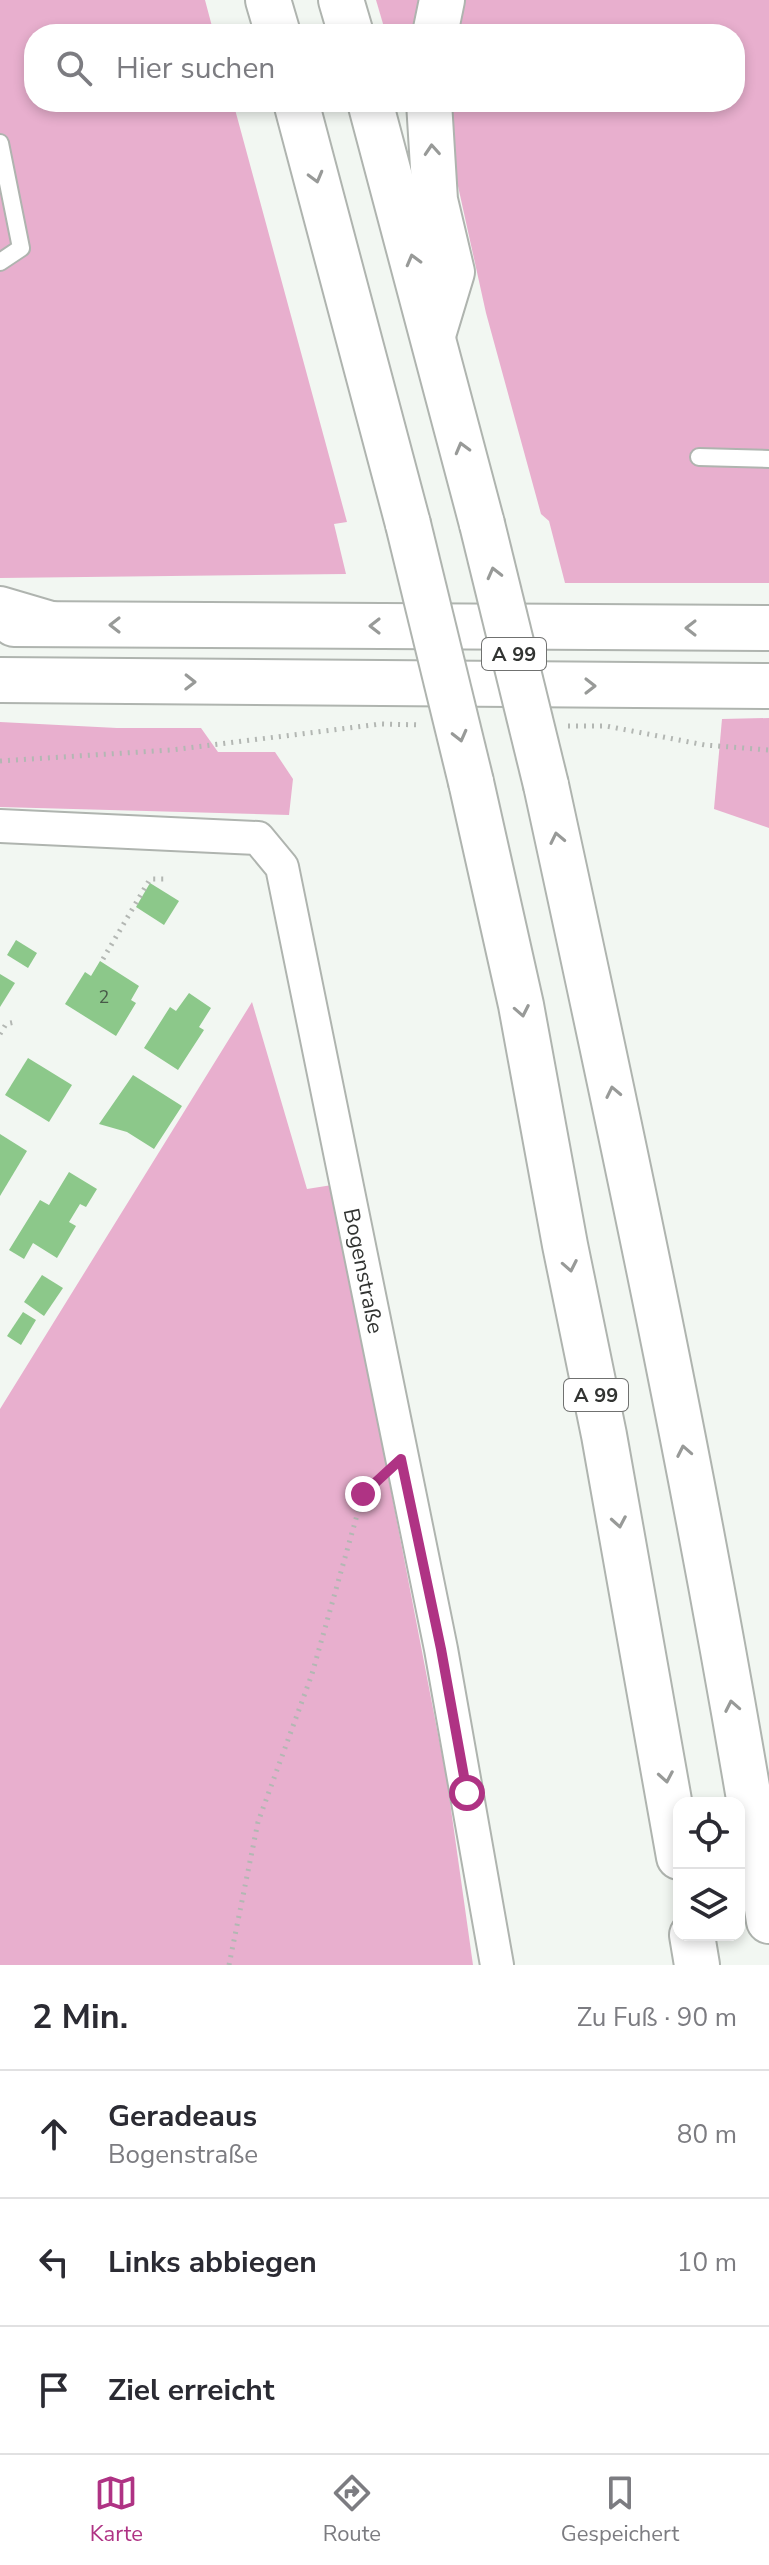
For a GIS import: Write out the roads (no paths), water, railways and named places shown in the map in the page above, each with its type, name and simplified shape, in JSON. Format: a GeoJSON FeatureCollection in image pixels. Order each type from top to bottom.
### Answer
{"type":"FeatureCollection","features":[{"type":"Feature","properties":{"kind":"main road"},"geometry":{"type":"LineString","coordinates":[[268,0],[275,24]]}},
{"type":"Feature","properties":{"kind":"main road"},"geometry":{"type":"LineString","coordinates":[[341,0],[348,24]]}},
{"type":"Feature","properties":{"kind":"main road"},"geometry":{"type":"LineString","coordinates":[[437,24],[442,0]]}},
{"type":"Feature","properties":{"kind":"main road","name":"A 99"},"geometry":{"type":"LineString","coordinates":[[299,112],[408,524],[521,1005],[604,1435],[673,1823]]}},
{"type":"Feature","properties":{"kind":"main road","name":"A 99"},"geometry":{"type":"LineString","coordinates":[[373,112],[482,524],[546,785],[632,1183],[748,1790],[769,1921]]}},
{"type":"Feature","properties":{"kind":"main road"},"geometry":{"type":"LineString","coordinates":[[430,112],[435,200],[452,272],[433,335]]}},
{"type":"Feature","properties":{"kind":"main road"},"geometry":{"type":"LineString","coordinates":[[0,609],[51,624]]}},
{"type":"Feature","properties":{"kind":"main road"},"geometry":{"type":"LineString","coordinates":[[0,624],[769,628]]}},
{"type":"Feature","properties":{"kind":"main road"},"geometry":{"type":"LineString","coordinates":[[0,680],[769,686]]}},
{"type":"Feature","properties":{"kind":"main road"},"geometry":{"type":"LineString","coordinates":[[693,1941],[697,1965]]}},
{"type":"Feature","properties":{"kind":"street","name":"Bogenstraße"},"geometry":{"type":"LineString","coordinates":[[0,826],[258,838],[282,867],[441,1649],[497,1965]]}},
{"type":"Feature","properties":{"kind":"lane"},"geometry":{"type":"LineString","coordinates":[[0,143],[21,248],[0,262]]}},
{"type":"Feature","properties":{"kind":"lane"},"geometry":{"type":"LineString","coordinates":[[699,457],[769,459]]}}]}
